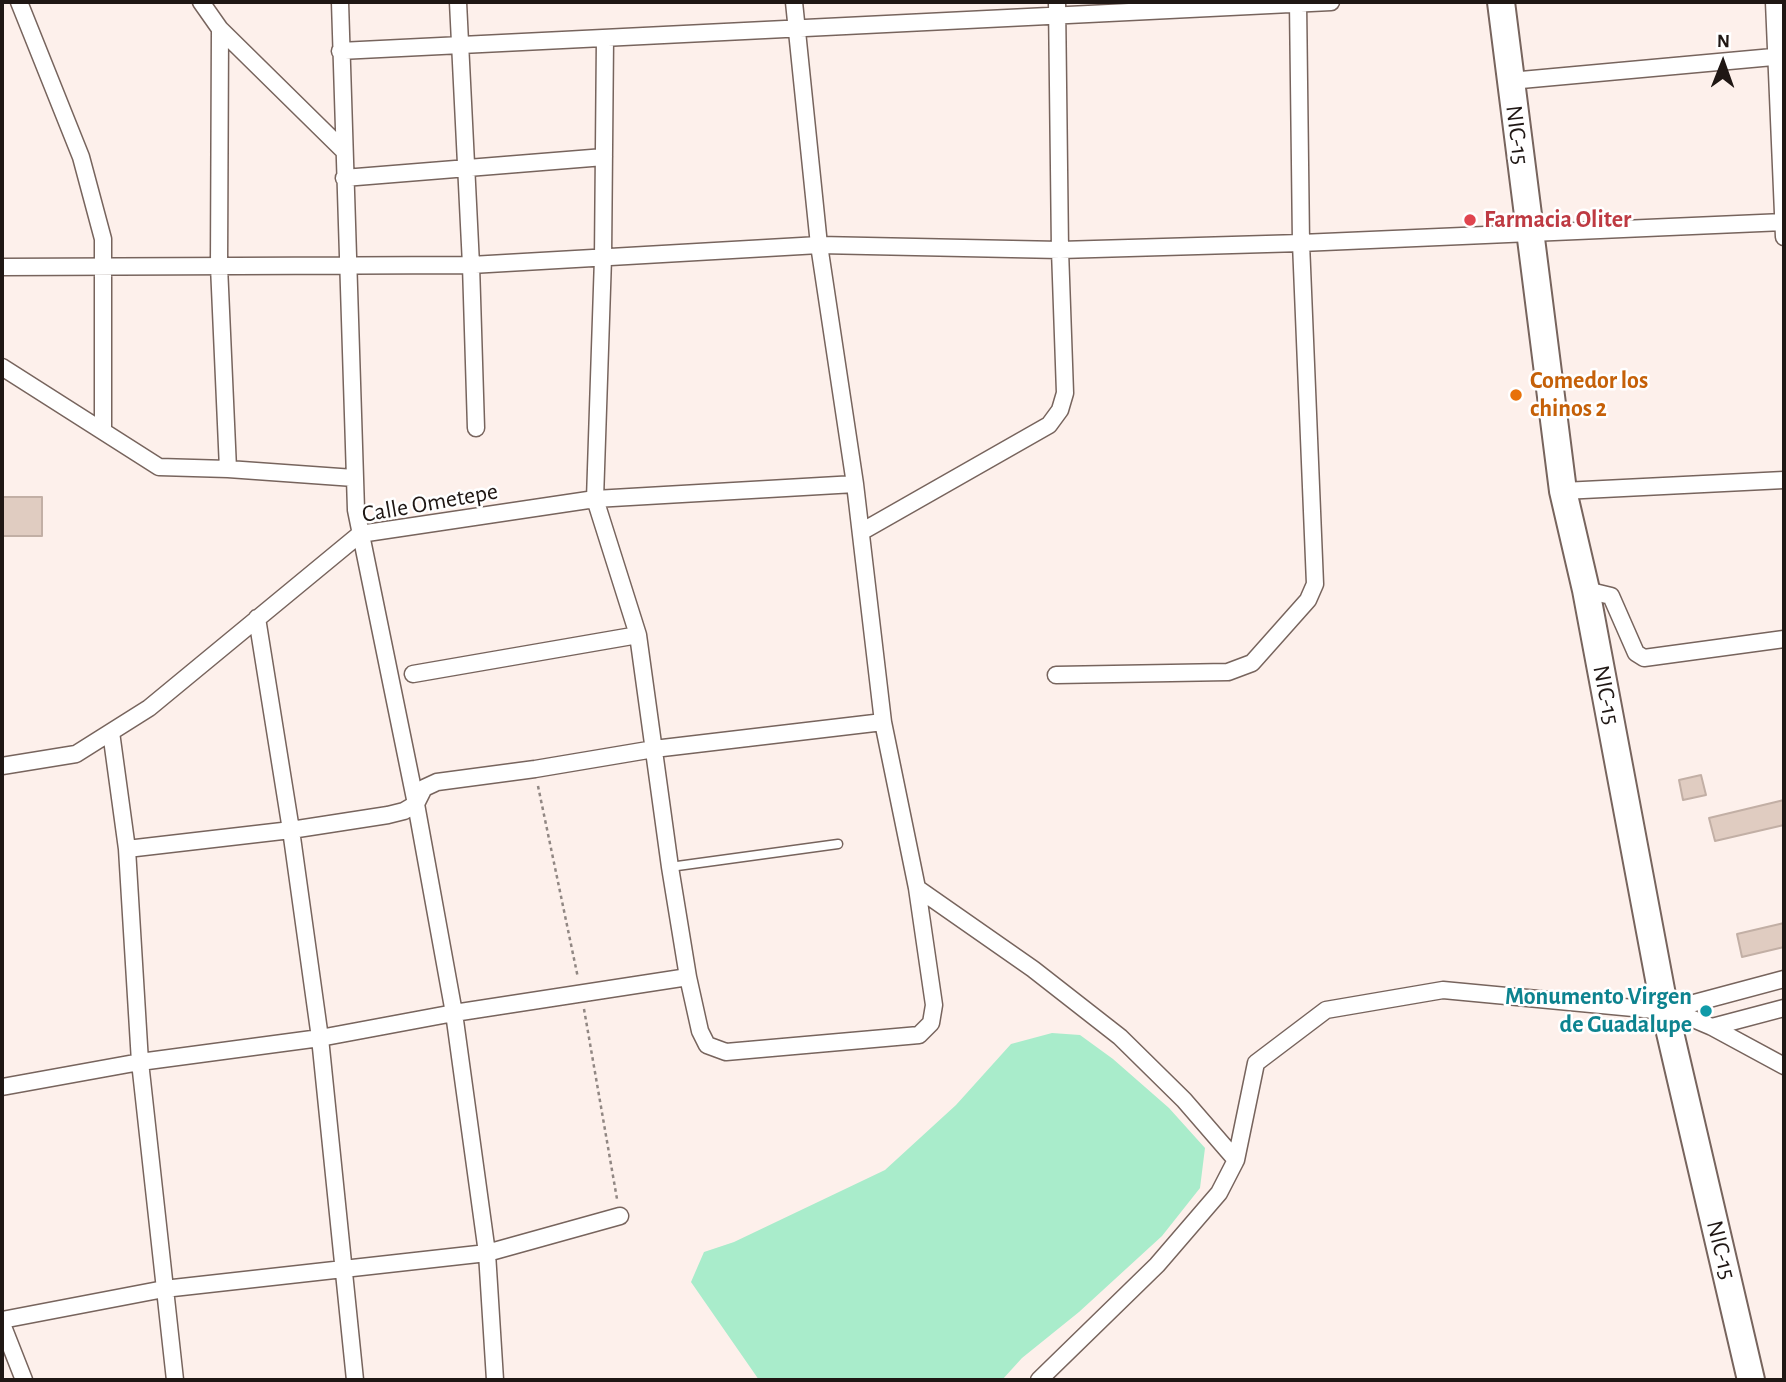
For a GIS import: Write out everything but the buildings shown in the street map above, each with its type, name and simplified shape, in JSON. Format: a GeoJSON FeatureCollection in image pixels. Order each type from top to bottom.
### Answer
{"type":"FeatureCollection","features":[{"type":"Feature","properties":{"kind":"highway","name":"NIC-15"},"geometry":{"type":"LineString","coordinates":[[1501,2],[1563,491],[1586,590],[1665,1011],[1751,1380]]}},
{"type":"Feature","properties":{"kind":"street"},"geometry":{"type":"LineString","coordinates":[[19,2],[81,157],[103,239],[103,431]]}},
{"type":"Feature","properties":{"kind":"street"},"geometry":{"type":"LineString","coordinates":[[201,2],[220,29],[343,150]]}},
{"type":"Feature","properties":{"kind":"street"},"geometry":{"type":"LineString","coordinates":[[340,2],[354,478],[360,534],[416,804],[454,1013],[487,1253],[495,1380]]}},
{"type":"Feature","properties":{"kind":"street"},"geometry":{"type":"LineString","coordinates":[[458,2],[476,428]]}},
{"type":"Feature","properties":{"kind":"street"},"geometry":{"type":"LineString","coordinates":[[605,38],[603,258],[595,499],[638,635],[670,867],[700,1031],[707,1045],[726,1052],[919,1035],[931,1023],[934,1005],[917,888],[883,722],[855,484],[819,246],[794,2]]}},
{"type":"Feature","properties":{"kind":"street"},"geometry":{"type":"LineString","coordinates":[[340,51],[796,28],[1058,8],[1331,2]]}},
{"type":"Feature","properties":{"kind":"street"},"geometry":{"type":"LineString","coordinates":[[2,267],[471,265],[819,246],[1060,250],[1784,227],[1780,57],[1774,2]]}},
{"type":"Feature","properties":{"kind":"street"},"geometry":{"type":"LineString","coordinates":[[1056,675],[1228,672],[1252,663],[1308,600],[1315,584],[1301,243],[1298,3]]}},
{"type":"Feature","properties":{"kind":"street"},"geometry":{"type":"LineString","coordinates":[[861,532],[1049,425],[1060,410],[1065,393],[1060,250],[1058,8]]}},
{"type":"Feature","properties":{"kind":"street"},"geometry":{"type":"LineString","coordinates":[[220,29],[219,266],[228,468]]}},
{"type":"Feature","properties":{"kind":"street"},"geometry":{"type":"LineString","coordinates":[[1510,81],[1780,57]]}},
{"type":"Feature","properties":{"kind":"street"},"geometry":{"type":"LineString","coordinates":[[344,178],[604,157]]}},
{"type":"Feature","properties":{"kind":"street"},"geometry":{"type":"LineString","coordinates":[[2,367],[159,467],[228,468],[354,478]]}},
{"type":"Feature","properties":{"kind":"street"},"geometry":{"type":"LineString","coordinates":[[1563,491],[1784,480]]}},
{"type":"Feature","properties":{"kind":"street","name":"Calle Ometepe"},"geometry":{"type":"LineString","coordinates":[[2,766],[76,754],[149,708],[360,534],[595,499],[855,484]]}},
{"type":"Feature","properties":{"kind":"street"},"geometry":{"type":"LineString","coordinates":[[1586,590],[1611,596],[1636,653],[1644,658],[1784,639]]}},
{"type":"Feature","properties":{"kind":"street"},"geometry":{"type":"LineString","coordinates":[[257,618],[291,830],[320,1038],[355,1380]]}},
{"type":"Feature","properties":{"kind":"street"},"geometry":{"type":"LineString","coordinates":[[413,674],[638,635]]}},
{"type":"Feature","properties":{"kind":"street"},"geometry":{"type":"LineString","coordinates":[[127,849],[291,830],[388,815],[404,811],[416,804],[424,789],[437,782],[654,749],[883,722]]}},
{"type":"Feature","properties":{"kind":"street"},"geometry":{"type":"LineString","coordinates":[[111,732],[127,849],[140,1062],[175,1380]]}},
{"type":"Feature","properties":{"kind":"street"},"geometry":{"type":"LineString","coordinates":[[917,888],[1032,969],[1119,1037],[1184,1100],[1236,1160]]}},
{"type":"Feature","properties":{"kind":"street"},"geometry":{"type":"LineString","coordinates":[[2,1087],[140,1062],[320,1038],[454,1013],[688,977]]}},
{"type":"Feature","properties":{"kind":"street"},"geometry":{"type":"LineString","coordinates":[[1665,1011],[1784,979]]}},
{"type":"Feature","properties":{"kind":"street"},"geometry":{"type":"LineString","coordinates":[[1040,1380],[1157,1265],[1219,1193],[1236,1160],[1256,1063],[1326,1010],[1443,990],[1665,1011],[1712,1027],[1784,1066]]}},
{"type":"Feature","properties":{"kind":"street"},"geometry":{"type":"LineString","coordinates":[[1712,1027],[1784,1008]]}},
{"type":"Feature","properties":{"kind":"street"},"geometry":{"type":"LineString","coordinates":[[24,1380],[2,1322],[164,1289],[487,1253],[620,1216]]}},
{"type":"Feature","properties":{"kind":"lane"},"geometry":{"type":"LineString","coordinates":[[670,867],[838,844]]}},
{"type":"Feature","properties":{"kind":"green space"},"geometry":{"type":"Polygon","coordinates":[[[1052,1033],[1080,1035],[1113,1059],[1169,1108],[1205,1148],[1200,1188],[1162,1236],[1079,1312],[1022,1358],[1002,1380],[759,1380],[691,1282],[704,1252],[734,1242],[885,1170],[956,1105],[1011,1044],[1052,1033]]]}},
{"type":"Feature","properties":{"kind":"place","name":"Farmacia Oliter"},"geometry":{"type":"Point","coordinates":[1470,220]}},
{"type":"Feature","properties":{"kind":"place","name":"Comedor los chinos 2"},"geometry":{"type":"Point","coordinates":[1516,395]}},
{"type":"Feature","properties":{"kind":"place","name":"Monumento Virgen de Guadalupe"},"geometry":{"type":"Point","coordinates":[1706,1011]}}]}
